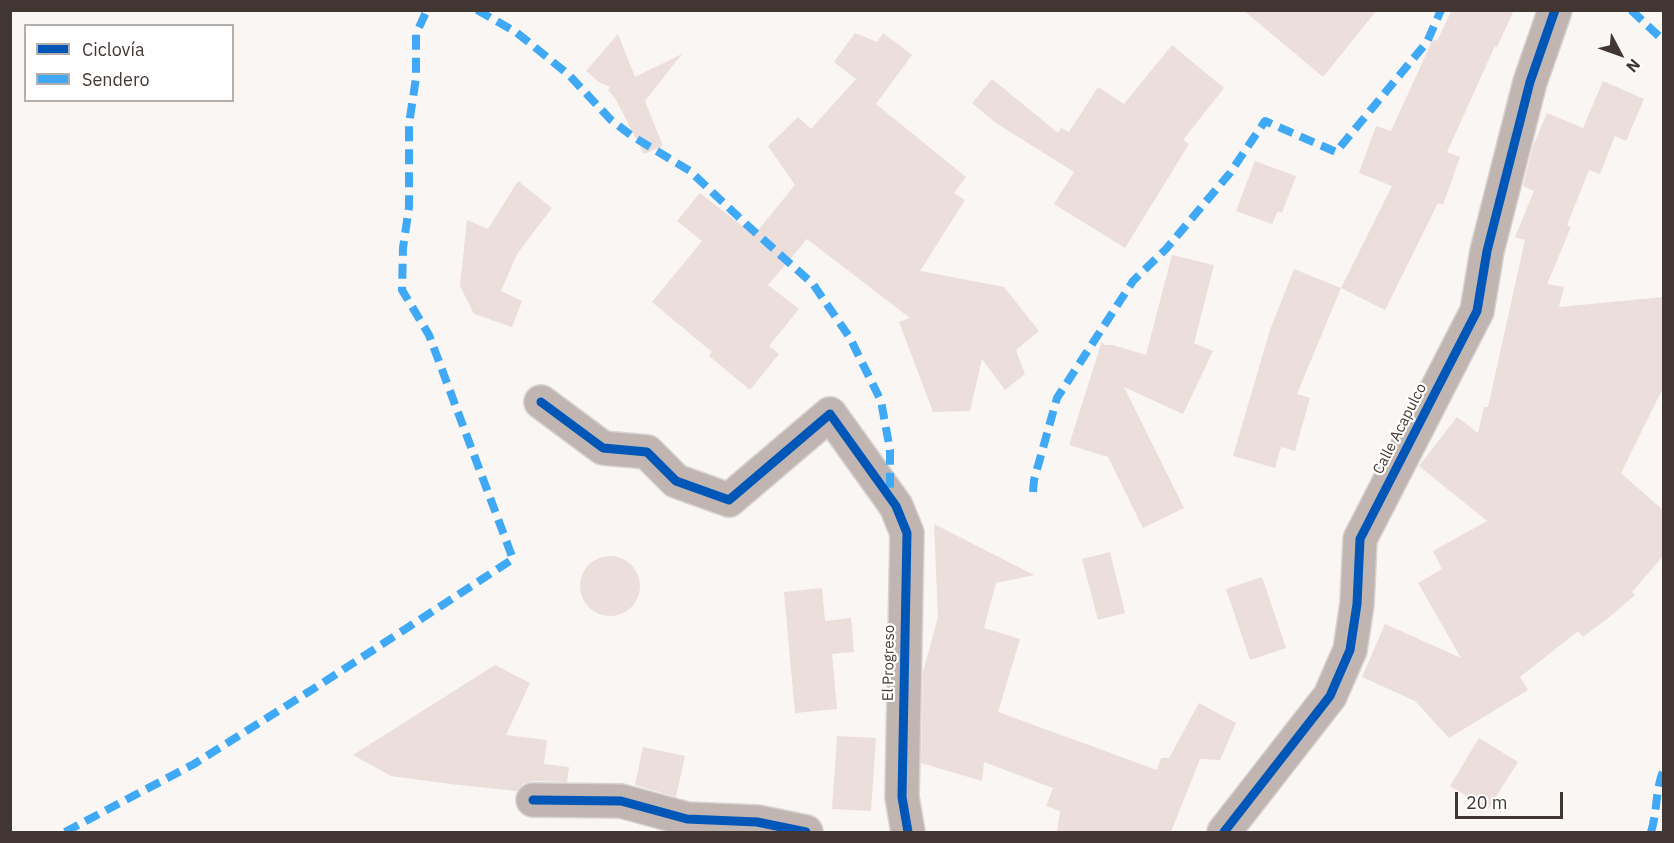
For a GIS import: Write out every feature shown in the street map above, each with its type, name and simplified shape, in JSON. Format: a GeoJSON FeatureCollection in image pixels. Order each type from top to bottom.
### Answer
{"type":"FeatureCollection","features":[{"type":"Feature","properties":{"kind":"street","name":"Calle Acapulco"},"geometry":{"type":"LineString","coordinates":[[1224,832],[1330,696],[1350,650],[1357,604],[1360,539],[1477,311],[1487,250],[1530,82],[1555,10]]}},
{"type":"Feature","properties":{"kind":"street","name":"El Progreso"},"geometry":{"type":"LineString","coordinates":[[541,402],[603,448],[647,452],[676,481],[729,500],[830,414],[896,506],[907,533],[902,797],[908,832]]}},
{"type":"Feature","properties":{"kind":"street"},"geometry":{"type":"LineString","coordinates":[[533,800],[621,801],[687,819],[758,822],[806,832]]}},
{"type":"Feature","properties":{"kind":"building"},"geometry":{"type":"Polygon","coordinates":[[[1243,10],[1377,10],[1323,77],[1243,10]]]}},
{"type":"Feature","properties":{"kind":"building"},"geometry":{"type":"Polygon","coordinates":[[[1452,10],[1514,10],[1497,47],[1495,46],[1447,152],[1460,157],[1443,205],[1438,203],[1385,310],[1341,288],[1392,186],[1359,173],[1376,126],[1391,131],[1433,39],[1437,41],[1452,10]]]}},
{"type":"Feature","properties":{"kind":"building"},"geometry":{"type":"Polygon","coordinates":[[[855,33],[877,42],[883,33],[912,55],[876,104],[966,177],[954,193],[965,200],[920,271],[1004,287],[1039,331],[1016,350],[1025,374],[1005,390],[982,359],[970,411],[933,412],[899,322],[910,318],[807,239],[768,285],[799,309],[769,346],[779,354],[750,390],[709,356],[712,352],[652,302],[702,241],[677,221],[700,193],[754,235],[795,185],[768,146],[798,117],[811,129],[856,79],[834,62],[855,33]]]}},
{"type":"Feature","properties":{"kind":"building"},"geometry":{"type":"Polygon","coordinates":[[[618,34],[635,77],[682,54],[645,101],[663,146],[644,154],[615,98],[608,90],[610,87],[599,82],[586,71],[618,34]]]}},
{"type":"Feature","properties":{"kind":"building"},"geometry":{"type":"Polygon","coordinates":[[[1172,45],[1224,88],[1183,140],[1189,144],[1125,248],[1054,204],[1074,172],[996,123],[972,103],[992,79],[1058,133],[1061,128],[1069,132],[1098,87],[1124,104],[1172,45]]]}},
{"type":"Feature","properties":{"kind":"building"},"geometry":{"type":"Polygon","coordinates":[[[1603,81],[1644,99],[1626,141],[1615,136],[1600,174],[1589,170],[1567,225],[1571,227],[1547,284],[1564,287],[1559,307],[1664,297],[1664,386],[1621,473],[1664,511],[1664,555],[1632,592],[1635,595],[1612,615],[1583,637],[1578,631],[1520,677],[1528,690],[1449,738],[1415,701],[1362,677],[1385,624],[1461,658],[1418,583],[1442,569],[1433,551],[1487,521],[1419,466],[1457,417],[1478,433],[1484,407],[1488,407],[1525,240],[1515,237],[1534,191],[1523,186],[1533,146],[1547,113],[1583,128],[1603,81]]]}},
{"type":"Feature","properties":{"kind":"building"},"geometry":{"type":"Polygon","coordinates":[[[1255,161],[1296,176],[1282,213],[1278,211],[1272,224],[1236,211],[1255,161]]]}},
{"type":"Feature","properties":{"kind":"building"},"geometry":{"type":"Polygon","coordinates":[[[518,181],[552,208],[517,254],[501,291],[522,301],[512,327],[474,314],[460,286],[467,220],[488,229],[518,181]]]}},
{"type":"Feature","properties":{"kind":"building"},"geometry":{"type":"Polygon","coordinates":[[[1172,255],[1214,265],[1194,343],[1213,351],[1183,414],[1124,387],[1184,508],[1143,528],[1108,457],[1069,445],[1102,341],[1104,345],[1113,345],[1146,355],[1172,255]]]}},
{"type":"Feature","properties":{"kind":"building"},"geometry":{"type":"Polygon","coordinates":[[[1294,269],[1341,288],[1297,394],[1310,398],[1295,451],[1281,447],[1275,468],[1233,456],[1270,330],[1294,269]]]}},
{"type":"Feature","properties":{"kind":"building"},"geometry":{"type":"Polygon","coordinates":[[[934,524],[1034,575],[996,583],[984,628],[1020,639],[998,712],[1157,770],[1161,758],[1169,758],[1199,703],[1236,723],[1220,760],[1200,759],[1171,832],[1057,832],[1060,811],[1046,806],[1053,788],[984,762],[982,781],[921,763],[923,672],[938,617],[934,524]]]}},
{"type":"Feature","properties":{"kind":"building"},"geometry":{"type":"Polygon","coordinates":[[[1110,552],[1125,613],[1098,620],[1082,559],[1110,552]]]}},
{"type":"Feature","properties":{"kind":"building"},"geometry":{"type":"Polygon","coordinates":[[[610,556],[627,561],[635,569],[640,586],[635,603],[627,611],[610,616],[593,611],[585,603],[580,586],[585,569],[593,561],[610,556]]]}},
{"type":"Feature","properties":{"kind":"building"},"geometry":{"type":"Polygon","coordinates":[[[1262,577],[1286,648],[1250,660],[1226,589],[1262,577]]]}},
{"type":"Feature","properties":{"kind":"building"},"geometry":{"type":"Polygon","coordinates":[[[822,588],[825,621],[851,618],[854,652],[832,654],[837,709],[795,713],[784,592],[822,588]]]}},
{"type":"Feature","properties":{"kind":"building"},"geometry":{"type":"Polygon","coordinates":[[[495,665],[530,683],[506,735],[547,740],[544,764],[569,767],[567,782],[533,781],[523,784],[517,791],[450,784],[391,776],[353,755],[495,665]]]}},
{"type":"Feature","properties":{"kind":"building"},"geometry":{"type":"Polygon","coordinates":[[[837,736],[876,738],[871,811],[832,809],[837,736]]]}},
{"type":"Feature","properties":{"kind":"building"},"geometry":{"type":"Polygon","coordinates":[[[1479,738],[1518,762],[1488,809],[1450,786],[1479,738]]]}},
{"type":"Feature","properties":{"kind":"building"},"geometry":{"type":"Polygon","coordinates":[[[643,747],[685,756],[676,797],[635,785],[643,747]]]}},
{"type":"Feature","properties":{"kind":"marked path"},"geometry":{"type":"LineString","coordinates":[[65,832],[194,764],[513,559],[429,335],[402,290],[403,248],[409,207],[409,124],[416,78],[416,34],[427,10]]}},
{"type":"Feature","properties":{"kind":"marked path"},"geometry":{"type":"LineString","coordinates":[[477,10],[516,32],[569,75],[611,120],[632,136],[690,171],[813,284],[850,338],[881,401],[890,450],[890,496]]}},
{"type":"Feature","properties":{"kind":"marked path"},"geometry":{"type":"LineString","coordinates":[[1033,492],[1034,480],[1057,398],[1133,281],[1166,249],[1230,173],[1265,121],[1336,152],[1427,42],[1441,10]]}},
{"type":"Feature","properties":{"kind":"marked path"},"geometry":{"type":"LineString","coordinates":[[1631,10],[1664,41]]}},
{"type":"Feature","properties":{"kind":"marked path"},"geometry":{"type":"LineString","coordinates":[[1651,832],[1659,783],[1664,770]]}},
{"type":"Feature","properties":{"kind":"cycle path"},"geometry":{"type":"LineString","coordinates":[[1224,832],[1330,696],[1350,650],[1357,604],[1360,539],[1477,311],[1487,251],[1530,82],[1555,10]]}},
{"type":"Feature","properties":{"kind":"cycle path"},"geometry":{"type":"LineString","coordinates":[[541,402],[603,448],[647,452],[676,481],[729,500],[830,414],[896,506],[907,533],[902,797],[908,832]]}},
{"type":"Feature","properties":{"kind":"cycle path"},"geometry":{"type":"LineString","coordinates":[[533,800],[621,801],[687,819],[757,822],[806,832]]}}]}
